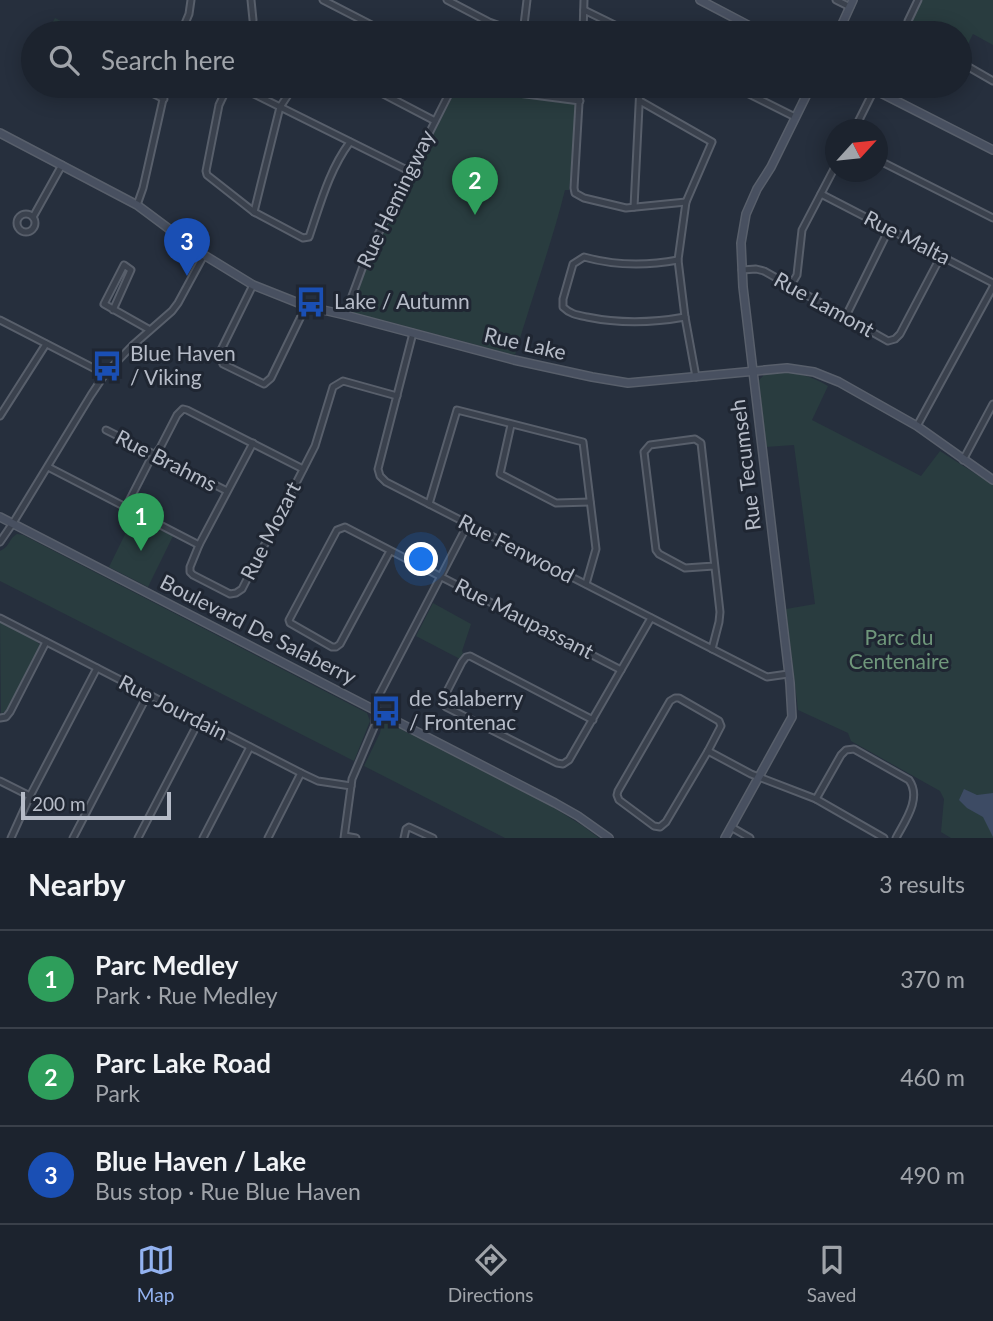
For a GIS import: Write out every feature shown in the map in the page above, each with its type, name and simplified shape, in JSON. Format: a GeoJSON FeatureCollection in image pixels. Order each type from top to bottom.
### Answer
{"type":"FeatureCollection","features":[{"type":"Feature","properties":{"kind":"street"},"geometry":{"type":"LineString","coordinates":[[186,21],[191,0]]}},
{"type":"Feature","properties":{"kind":"street"},"geometry":{"type":"LineString","coordinates":[[251,0],[253,20]]}},
{"type":"Feature","properties":{"kind":"street"},"geometry":{"type":"LineString","coordinates":[[324,0],[364,21]]}},
{"type":"Feature","properties":{"kind":"street"},"geometry":{"type":"LineString","coordinates":[[447,0],[487,21]]}},
{"type":"Feature","properties":{"kind":"street"},"geometry":{"type":"LineString","coordinates":[[523,21],[527,0]]}},
{"type":"Feature","properties":{"kind":"street"},"geometry":{"type":"LineString","coordinates":[[584,0],[584,21]]}},
{"type":"Feature","properties":{"kind":"street"},"geometry":{"type":"LineString","coordinates":[[700,0],[740,21]]}},
{"type":"Feature","properties":{"kind":"street"},"geometry":{"type":"LineString","coordinates":[[836,0],[852,4],[844,21]]}},
{"type":"Feature","properties":{"kind":"street"},"geometry":{"type":"LineString","coordinates":[[908,21],[918,0]]}},
{"type":"Feature","properties":{"kind":"street"},"geometry":{"type":"LineString","coordinates":[[584,9],[608,21]]}},
{"type":"Feature","properties":{"kind":"street"},"geometry":{"type":"LineString","coordinates":[[972,69],[993,81]]}},
{"type":"Feature","properties":{"kind":"street"},"geometry":{"type":"LineString","coordinates":[[222,98],[207,175],[254,212],[303,238],[309,237],[329,181],[350,142]]}},
{"type":"Feature","properties":{"kind":"street"},"geometry":{"type":"LineString","coordinates":[[262,98],[409,171]]}},
{"type":"Feature","properties":{"kind":"street"},"geometry":{"type":"LineString","coordinates":[[254,212],[280,107],[286,98]]}},
{"type":"Feature","properties":{"kind":"street"},"geometry":{"type":"LineString","coordinates":[[391,98],[435,121]]}},
{"type":"Feature","properties":{"kind":"street","name":"Rue Hemingway"},"geometry":{"type":"LineString","coordinates":[[345,315],[362,265],[447,98]]}},
{"type":"Feature","properties":{"kind":"street"},"geometry":{"type":"LineString","coordinates":[[564,98],[580,101],[575,191],[584,198],[626,208],[686,202]]}},
{"type":"Feature","properties":{"kind":"street"},"geometry":{"type":"LineString","coordinates":[[757,98],[795,117]]}},
{"type":"Feature","properties":{"kind":"street","name":"Rue Tecumseh"},"geometry":{"type":"LineString","coordinates":[[725,838],[792,717],[793,709],[753,370],[741,243],[746,214],[757,189],[771,167],[805,98]]}},
{"type":"Feature","properties":{"kind":"street"},"geometry":{"type":"LineString","coordinates":[[858,119],[866,98]]}},
{"type":"Feature","properties":{"kind":"street"},"geometry":{"type":"LineString","coordinates":[[890,98],[993,150]]}},
{"type":"Feature","properties":{"kind":"street"},"geometry":{"type":"LineString","coordinates":[[137,205],[144,188],[163,99]]}},
{"type":"Feature","properties":{"kind":"street"},"geometry":{"type":"LineString","coordinates":[[634,207],[640,101],[712,142],[686,202],[678,260],[696,377]]}},
{"type":"Feature","properties":{"kind":"street","name":"Rue Lake"},"geometry":{"type":"LineString","coordinates":[[0,133],[137,205],[204,255],[253,285],[306,306],[514,360],[628,383],[753,370],[787,368],[814,372],[917,426],[993,480]]}},
{"type":"Feature","properties":{"kind":"street"},"geometry":{"type":"LineString","coordinates":[[33,217],[62,164]]}},
{"type":"Feature","properties":{"kind":"street"},"geometry":{"type":"LineString","coordinates":[[888,166],[993,218]]}},
{"type":"Feature","properties":{"kind":"street"},"geometry":{"type":"LineString","coordinates":[[791,285],[797,275],[802,230],[827,182]]}},
{"type":"Feature","properties":{"kind":"street","name":"Rue Malta"},"geometry":{"type":"LineString","coordinates":[[821,194],[993,285]]}},
{"type":"Feature","properties":{"kind":"street"},"geometry":{"type":"LineString","coordinates":[[846,316],[889,229]]}},
{"type":"Feature","properties":{"kind":"street"},"geometry":{"type":"LineString","coordinates":[[0,542],[106,374],[132,346],[172,311],[204,255]]}},
{"type":"Feature","properties":{"kind":"street","name":"Rue Lamont"},"geometry":{"type":"LineString","coordinates":[[742,270],[764,271],[888,341],[900,334],[941,256]]}},
{"type":"Feature","properties":{"kind":"street"},"geometry":{"type":"LineString","coordinates":[[678,260],[626,265],[584,257],[573,264],[563,307],[573,314],[627,323],[685,317]]}},
{"type":"Feature","properties":{"kind":"street"},"geometry":{"type":"LineString","coordinates":[[113,310],[131,270],[124,265],[104,304],[113,310],[150,330]]}},
{"type":"Feature","properties":{"kind":"street"},"geometry":{"type":"LineString","coordinates":[[253,285],[219,354],[223,364],[264,384],[271,378],[306,306]]}},
{"type":"Feature","properties":{"kind":"street"},"geometry":{"type":"LineString","coordinates":[[917,426],[993,285]]}},
{"type":"Feature","properties":{"kind":"street"},"geometry":{"type":"LineString","coordinates":[[0,320],[106,374]]}},
{"type":"Feature","properties":{"kind":"street","name":"Rue Fenwood"},"geometry":{"type":"LineString","coordinates":[[413,333],[378,469],[386,482],[767,677],[788,674]]}},
{"type":"Feature","properties":{"kind":"street"},"geometry":{"type":"LineString","coordinates":[[0,416],[46,344]]}},
{"type":"Feature","properties":{"kind":"street","name":"Rue Mozart"},"geometry":{"type":"LineString","coordinates":[[253,443],[190,568],[190,572],[230,594],[242,589],[315,446],[332,387],[343,381],[397,396]]}},
{"type":"Feature","properties":{"kind":"street"},"geometry":{"type":"LineString","coordinates":[[963,460],[993,404]]}},
{"type":"Feature","properties":{"kind":"street"},"geometry":{"type":"LineString","coordinates":[[126,508],[149,462],[183,409],[303,469]]}},
{"type":"Feature","properties":{"kind":"street"},"geometry":{"type":"LineString","coordinates":[[429,504],[457,410],[583,442],[596,549],[586,584]]}},
{"type":"Feature","properties":{"kind":"street"},"geometry":{"type":"LineString","coordinates":[[511,425],[500,474],[556,503],[590,502]]}},
{"type":"Feature","properties":{"kind":"street","name":"Rue Brahms"},"geometry":{"type":"LineString","coordinates":[[106,430],[227,491]]}},
{"type":"Feature","properties":{"kind":"street"},"geometry":{"type":"LineString","coordinates":[[712,649],[720,612],[701,443],[695,439],[650,445],[644,452],[656,550],[685,568],[714,566]]}},
{"type":"Feature","properties":{"kind":"street"},"geometry":{"type":"LineString","coordinates":[[48,467],[200,545]]}},
{"type":"Feature","properties":{"kind":"street","name":"Boulevard De Salaberry"},"geometry":{"type":"LineString","coordinates":[[0,517],[561,807],[609,838]]}},
{"type":"Feature","properties":{"kind":"street"},"geometry":{"type":"LineString","coordinates":[[356,838],[344,837],[351,786],[375,725],[376,701],[468,524]]}},
{"type":"Feature","properties":{"kind":"street","name":"Rue Maupassant"},"geometry":{"type":"LineString","coordinates":[[390,551],[337,647],[332,647],[290,624],[289,620],[337,530],[345,527],[621,670]]}},
{"type":"Feature","properties":{"kind":"street","name":"Rue Jourdain"},"geometry":{"type":"LineString","coordinates":[[0,618],[301,774],[317,780],[351,786]]}},
{"type":"Feature","properties":{"kind":"street"},"geometry":{"type":"LineString","coordinates":[[593,720],[470,656],[462,662],[442,701],[446,707],[556,763],[563,764],[569,760],[593,720],[651,618]]}},
{"type":"Feature","properties":{"kind":"street"},"geometry":{"type":"LineString","coordinates":[[0,718],[10,712],[46,642]]}},
{"type":"Feature","properties":{"kind":"street"},"geometry":{"type":"LineString","coordinates":[[11,838],[97,668]]}},
{"type":"Feature","properties":{"kind":"street"},"geometry":{"type":"LineString","coordinates":[[73,838],[148,694]]}},
{"type":"Feature","properties":{"kind":"street"},"geometry":{"type":"LineString","coordinates":[[675,698],[680,698],[719,721],[721,726],[709,751],[666,822],[660,827],[654,827],[619,800],[618,791],[670,701],[675,698]]}},
{"type":"Feature","properties":{"kind":"street"},"geometry":{"type":"LineString","coordinates":[[138,838],[199,721]]}},
{"type":"Feature","properties":{"kind":"street"},"geometry":{"type":"LineString","coordinates":[[203,838],[250,747]]}},
{"type":"Feature","properties":{"kind":"street"},"geometry":{"type":"LineString","coordinates":[[816,799],[841,755],[854,749],[909,780],[913,785],[915,795],[896,838]]}},
{"type":"Feature","properties":{"kind":"street"},"geometry":{"type":"LineString","coordinates":[[709,751],[758,777],[816,799],[884,838]]}},
{"type":"Feature","properties":{"kind":"street"},"geometry":{"type":"LineString","coordinates":[[268,838],[301,774]]}},
{"type":"Feature","properties":{"kind":"street"},"geometry":{"type":"LineString","coordinates":[[0,781],[30,796]]}},
{"type":"Feature","properties":{"kind":"street"},"geometry":{"type":"LineString","coordinates":[[404,838],[409,827],[433,838]]}},
{"type":"Feature","properties":{"kind":"street"},"geometry":{"type":"LineString","coordinates":[[731,827],[750,838]]}},
{"type":"Feature","properties":{"kind":"green space"},"geometry":{"type":"Polygon","coordinates":[[[918,0],[993,0],[993,45],[973,34],[972,36],[972,21],[908,21],[918,0]]]}},
{"type":"Feature","properties":{"kind":"green space"},"geometry":{"type":"Polygon","coordinates":[[[452,98],[532,98],[562,103],[580,101],[569,190],[565,190],[515,355],[375,318],[345,315],[352,306],[374,249],[452,98]]]}},
{"type":"Feature","properties":{"kind":"green space","name":"Parc du Centenaire"},"geometry":{"type":"Polygon","coordinates":[[[764,375],[802,375],[828,386],[812,420],[921,476],[940,451],[993,485],[993,838],[951,838],[941,832],[944,799],[940,791],[851,741],[848,733],[798,710],[786,609],[815,604],[794,445],[766,447],[759,380],[764,375]]]}},
{"type":"Feature","properties":{"kind":"green space"},"geometry":{"type":"Polygon","coordinates":[[[134,516],[173,536],[148,587],[109,567],[134,516]]]}},
{"type":"Feature","properties":{"kind":"green space"},"geometry":{"type":"Polygon","coordinates":[[[17,534],[367,713],[370,721],[354,761],[0,581],[0,551],[17,534]]]}},
{"type":"Feature","properties":{"kind":"green space"},"geometry":{"type":"Polygon","coordinates":[[[433,603],[471,624],[460,659],[416,636],[433,603]]]}},
{"type":"Feature","properties":{"kind":"green space"},"geometry":{"type":"Polygon","coordinates":[[[0,622],[40,645],[7,710],[1,714],[0,622]]]}},
{"type":"Feature","properties":{"kind":"green space"},"geometry":{"type":"Polygon","coordinates":[[[387,722],[554,808],[599,838],[505,838],[364,766],[382,724],[387,722]]]}},
{"type":"Feature","properties":{"kind":"water"},"geometry":{"type":"Polygon","coordinates":[[[964,789],[977,795],[993,793],[993,837],[983,817],[959,800],[964,789]]]}},
{"type":"Feature","properties":{"kind":"place","name":"Parc Lake Road"},"geometry":{"type":"Point","coordinates":[475,215]}},
{"type":"Feature","properties":{"kind":"place","name":"Blue Haven / Lake"},"geometry":{"type":"Point","coordinates":[187,276]}},
{"type":"Feature","properties":{"kind":"place","name":"Lake / Autumn"},"geometry":{"type":"Point","coordinates":[311,302]}},
{"type":"Feature","properties":{"kind":"place","name":"Blue Haven / Viking"},"geometry":{"type":"Point","coordinates":[107,366]}},
{"type":"Feature","properties":{"kind":"place","name":"Parc Medley"},"geometry":{"type":"Point","coordinates":[141,551]}},
{"type":"Feature","properties":{"kind":"place","name":"de Salaberry / Frontenac"},"geometry":{"type":"Point","coordinates":[386,711]}}]}
